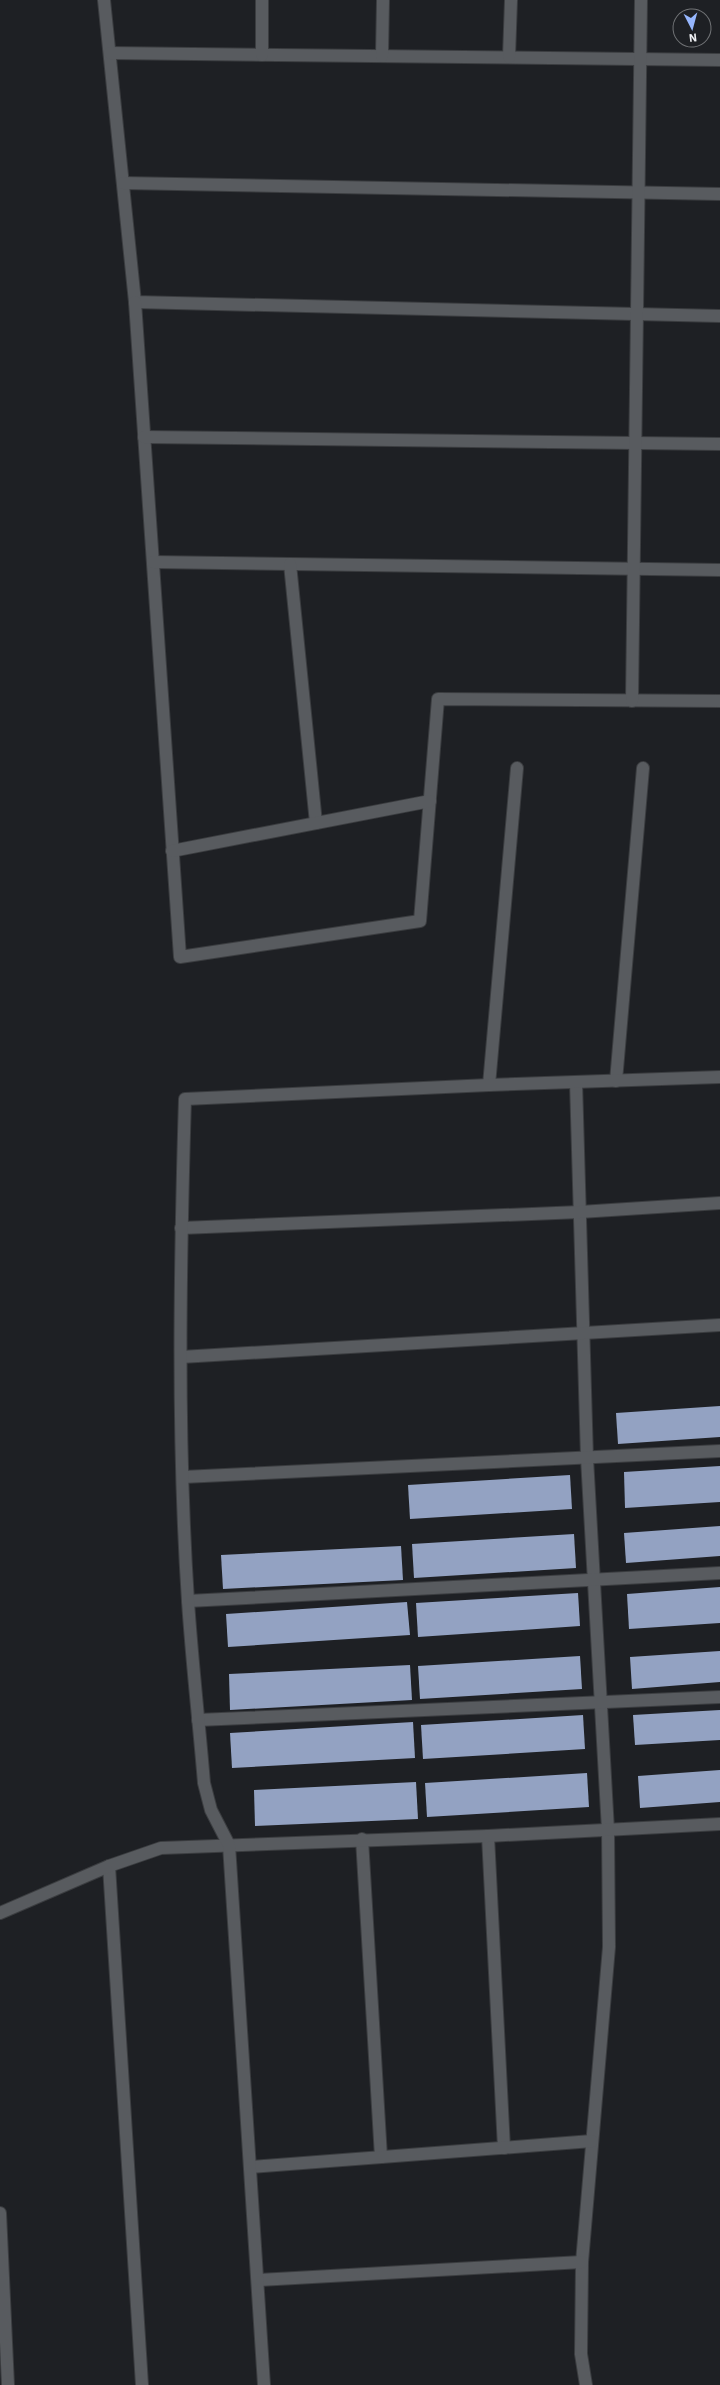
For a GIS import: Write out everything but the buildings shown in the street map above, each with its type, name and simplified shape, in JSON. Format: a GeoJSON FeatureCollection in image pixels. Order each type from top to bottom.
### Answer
{"type":"FeatureCollection","features":[{"type":"Feature","properties":{"kind":"street"},"geometry":{"type":"LineString","coordinates":[[104,0],[135,302],[180,957],[420,921],[438,699],[720,701]]}},
{"type":"Feature","properties":{"kind":"street"},"geometry":{"type":"LineString","coordinates":[[262,0],[262,55]]}},
{"type":"Feature","properties":{"kind":"street"},"geometry":{"type":"LineString","coordinates":[[382,56],[384,0]]}},
{"type":"Feature","properties":{"kind":"street"},"geometry":{"type":"LineString","coordinates":[[509,57],[510,0]]}},
{"type":"Feature","properties":{"kind":"street"},"geometry":{"type":"LineString","coordinates":[[632,701],[641,0]]}},
{"type":"Feature","properties":{"kind":"street"},"geometry":{"type":"LineString","coordinates":[[110,53],[720,60]]}},
{"type":"Feature","properties":{"kind":"street"},"geometry":{"type":"LineString","coordinates":[[123,183],[720,194]]}},
{"type":"Feature","properties":{"kind":"street"},"geometry":{"type":"LineString","coordinates":[[135,302],[720,316]]}},
{"type":"Feature","properties":{"kind":"street"},"geometry":{"type":"LineString","coordinates":[[144,437],[720,444]]}},
{"type":"Feature","properties":{"kind":"street"},"geometry":{"type":"LineString","coordinates":[[153,562],[720,570]]}},
{"type":"Feature","properties":{"kind":"street"},"geometry":{"type":"LineString","coordinates":[[290,564],[316,823]]}},
{"type":"Feature","properties":{"kind":"street"},"geometry":{"type":"LineString","coordinates":[[489,1085],[517,768]]}},
{"type":"Feature","properties":{"kind":"street"},"geometry":{"type":"LineString","coordinates":[[616,1080],[643,768]]}},
{"type":"Feature","properties":{"kind":"street"},"geometry":{"type":"LineString","coordinates":[[172,851],[430,801]]}},
{"type":"Feature","properties":{"kind":"street"},"geometry":{"type":"LineString","coordinates":[[264,2385],[259,2280],[229,1845],[211,1810],[204,1783],[188,1601],[183,1477],[181,1357],[181,1228],[184,1100],[489,1085],[720,1077]]}},
{"type":"Feature","properties":{"kind":"street"},"geometry":{"type":"LineString","coordinates":[[576,1082],[587,1458],[608,1830],[609,1947],[582,2262],[581,2354],[586,2385]]}},
{"type":"Feature","properties":{"kind":"street"},"geometry":{"type":"LineString","coordinates":[[181,1228],[580,1212],[720,1203]]}},
{"type":"Feature","properties":{"kind":"street"},"geometry":{"type":"LineString","coordinates":[[181,1357],[720,1325]]}},
{"type":"Feature","properties":{"kind":"street"},"geometry":{"type":"LineString","coordinates":[[183,1477],[720,1451]]}},
{"type":"Feature","properties":{"kind":"street"},"geometry":{"type":"LineString","coordinates":[[188,1601],[720,1573]]}},
{"type":"Feature","properties":{"kind":"street"},"geometry":{"type":"LineString","coordinates":[[198,1720],[720,1697]]}},
{"type":"Feature","properties":{"kind":"street"},"geometry":{"type":"LineString","coordinates":[[0,1913],[109,1866],[161,1848],[362,1839],[488,1836],[720,1824]]}},
{"type":"Feature","properties":{"kind":"street"},"geometry":{"type":"LineString","coordinates":[[488,1836],[504,2148]]}},
{"type":"Feature","properties":{"kind":"street"},"geometry":{"type":"LineString","coordinates":[[362,1839],[381,2157]]}},
{"type":"Feature","properties":{"kind":"street"},"geometry":{"type":"LineString","coordinates":[[109,1866],[142,2385]]}},
{"type":"Feature","properties":{"kind":"street"},"geometry":{"type":"LineString","coordinates":[[251,2166],[592,2141]]}},
{"type":"Feature","properties":{"kind":"street"},"geometry":{"type":"LineString","coordinates":[[0,2213],[8,2385]]}},
{"type":"Feature","properties":{"kind":"street"},"geometry":{"type":"LineString","coordinates":[[259,2280],[582,2262]]}}]}
